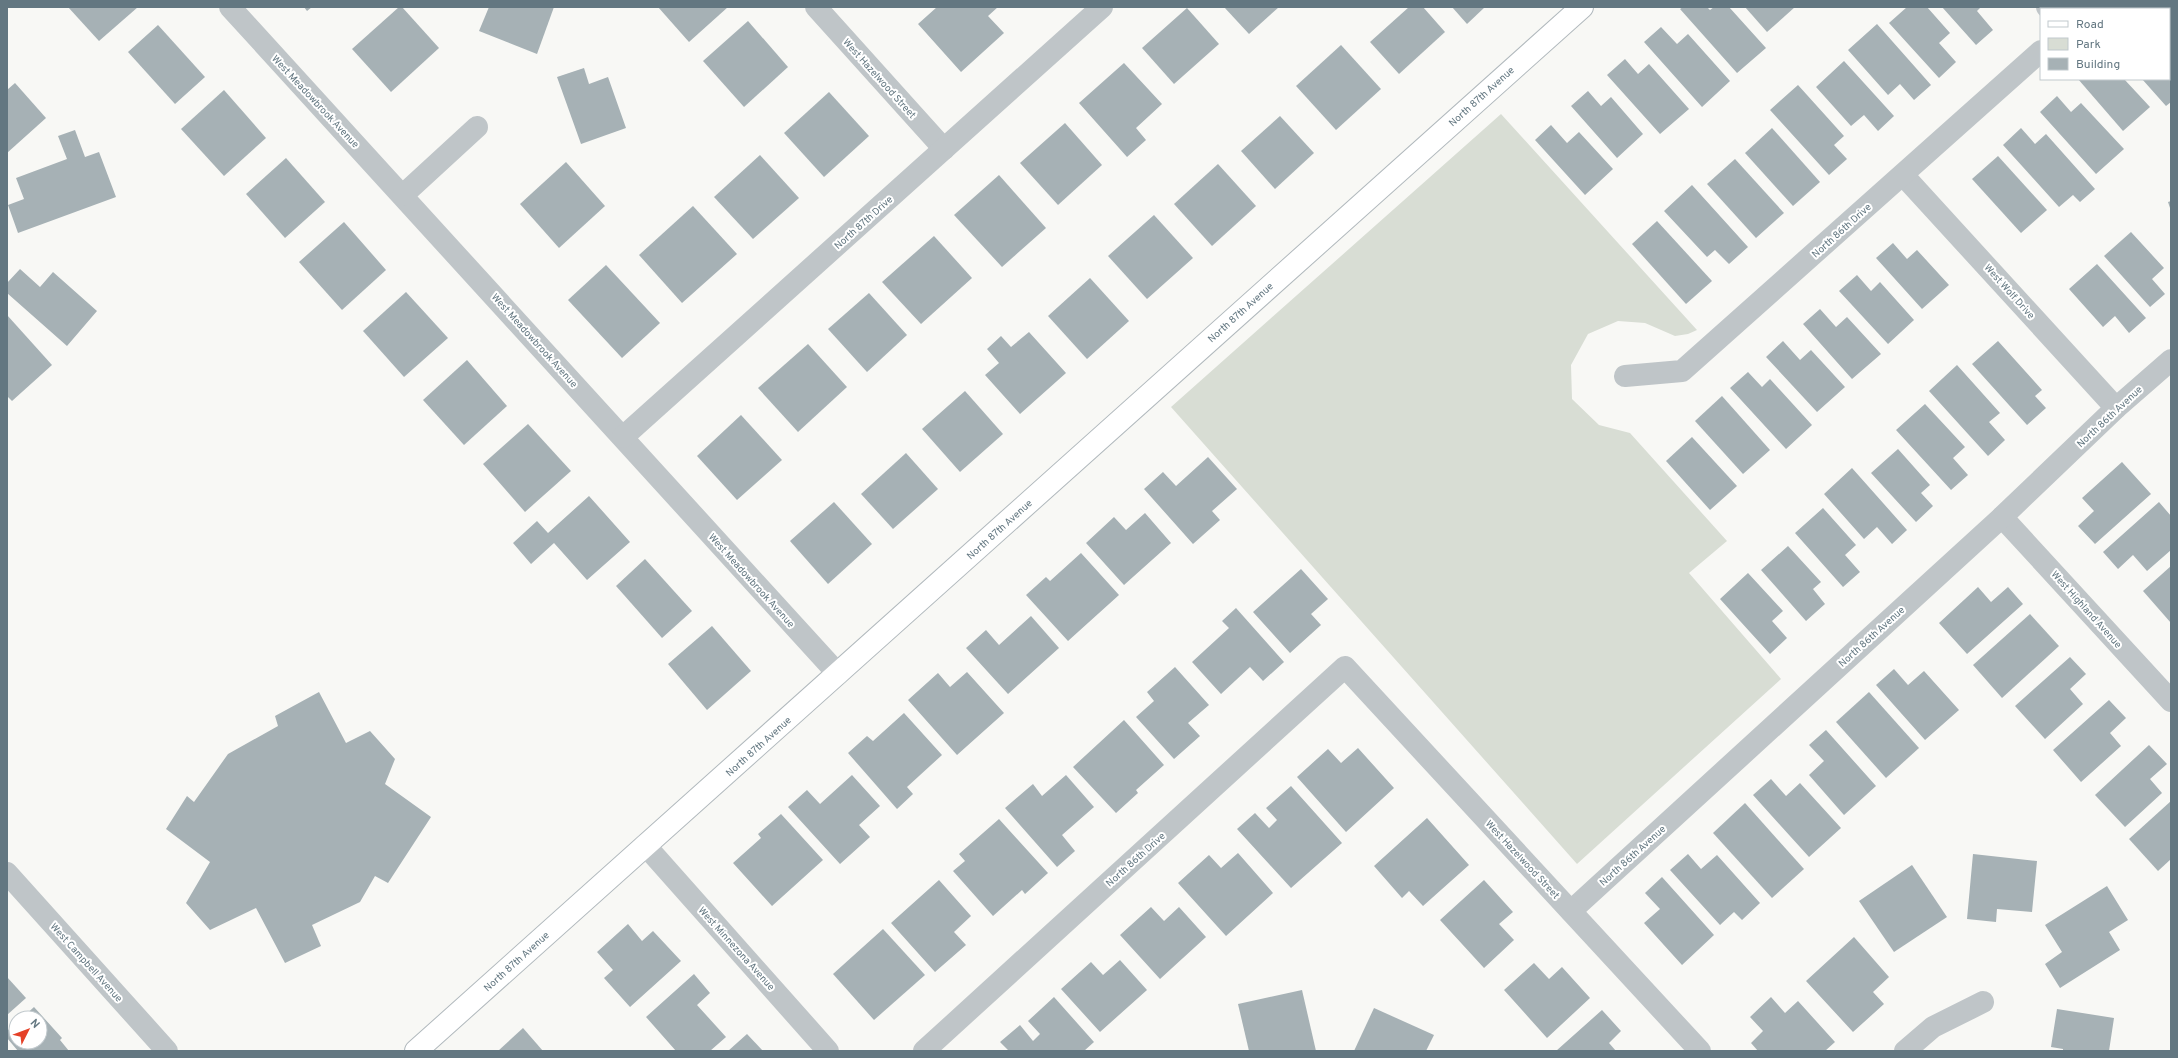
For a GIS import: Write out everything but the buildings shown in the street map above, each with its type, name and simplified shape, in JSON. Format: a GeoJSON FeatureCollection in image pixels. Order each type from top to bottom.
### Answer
{"type":"FeatureCollection","features":[{"type":"Feature","properties":{"kind":"street","name":"West Meadowbrook Avenue"},"geometry":{"type":"LineString","coordinates":[[230,7],[403,195],[838,674]]}},
{"type":"Feature","properties":{"kind":"street","name":"West Hazelwood Street"},"geometry":{"type":"LineString","coordinates":[[816,7],[944,149]]}},
{"type":"Feature","properties":{"kind":"street","name":"North 87th Drive"},"geometry":{"type":"LineString","coordinates":[[623,437],[1102,7]]}},
{"type":"Feature","properties":{"kind":"street","name":"North 87th Avenue"},"geometry":{"type":"LineString","coordinates":[[416,1051],[1582,7]]}},
{"type":"Feature","properties":{"kind":"street","name":"North 86th Drive"},"geometry":{"type":"LineString","coordinates":[[1625,376],[1682,371],[2040,52]]}},
{"type":"Feature","properties":{"kind":"street"},"geometry":{"type":"LineString","coordinates":[[403,195],[476,127]]}},
{"type":"Feature","properties":{"kind":"street","name":"West Wolf Drive"},"geometry":{"type":"LineString","coordinates":[[1903,175],[2116,408]]}},
{"type":"Feature","properties":{"kind":"street","name":"North 86th Avenue"},"geometry":{"type":"LineString","coordinates":[[1571,911],[2002,517],[2116,408],[2171,360]]}},
{"type":"Feature","properties":{"kind":"street","name":"West Highland Avenue"},"geometry":{"type":"LineString","coordinates":[[2002,517],[2171,701]]}},
{"type":"Feature","properties":{"kind":"street","name":"West Hazelwood Street"},"geometry":{"type":"LineString","coordinates":[[1345,667],[1700,1051]]}},
{"type":"Feature","properties":{"kind":"street","name":"North 86th Drive"},"geometry":{"type":"LineString","coordinates":[[924,1051],[1345,667]]}},
{"type":"Feature","properties":{"kind":"street","name":"West Minnezona Avenue"},"geometry":{"type":"LineString","coordinates":[[645,845],[828,1051]]}},
{"type":"Feature","properties":{"kind":"street","name":"West Campbell Avenue"},"geometry":{"type":"LineString","coordinates":[[7,873],[167,1051]]}},
{"type":"Feature","properties":{"kind":"street"},"geometry":{"type":"LineString","coordinates":[[1905,1051],[1933,1027],[1983,1002]]}},
{"type":"Feature","properties":{"kind":"green space"},"geometry":{"type":"Polygon","coordinates":[[[1501,114],[1697,330],[1688,334],[1675,336],[1645,323],[1618,321],[1588,334],[1571,365],[1572,399],[1599,425],[1630,433],[1727,541],[1689,573],[1781,679],[1577,864],[1171,407],[1501,114]]]}}]}
